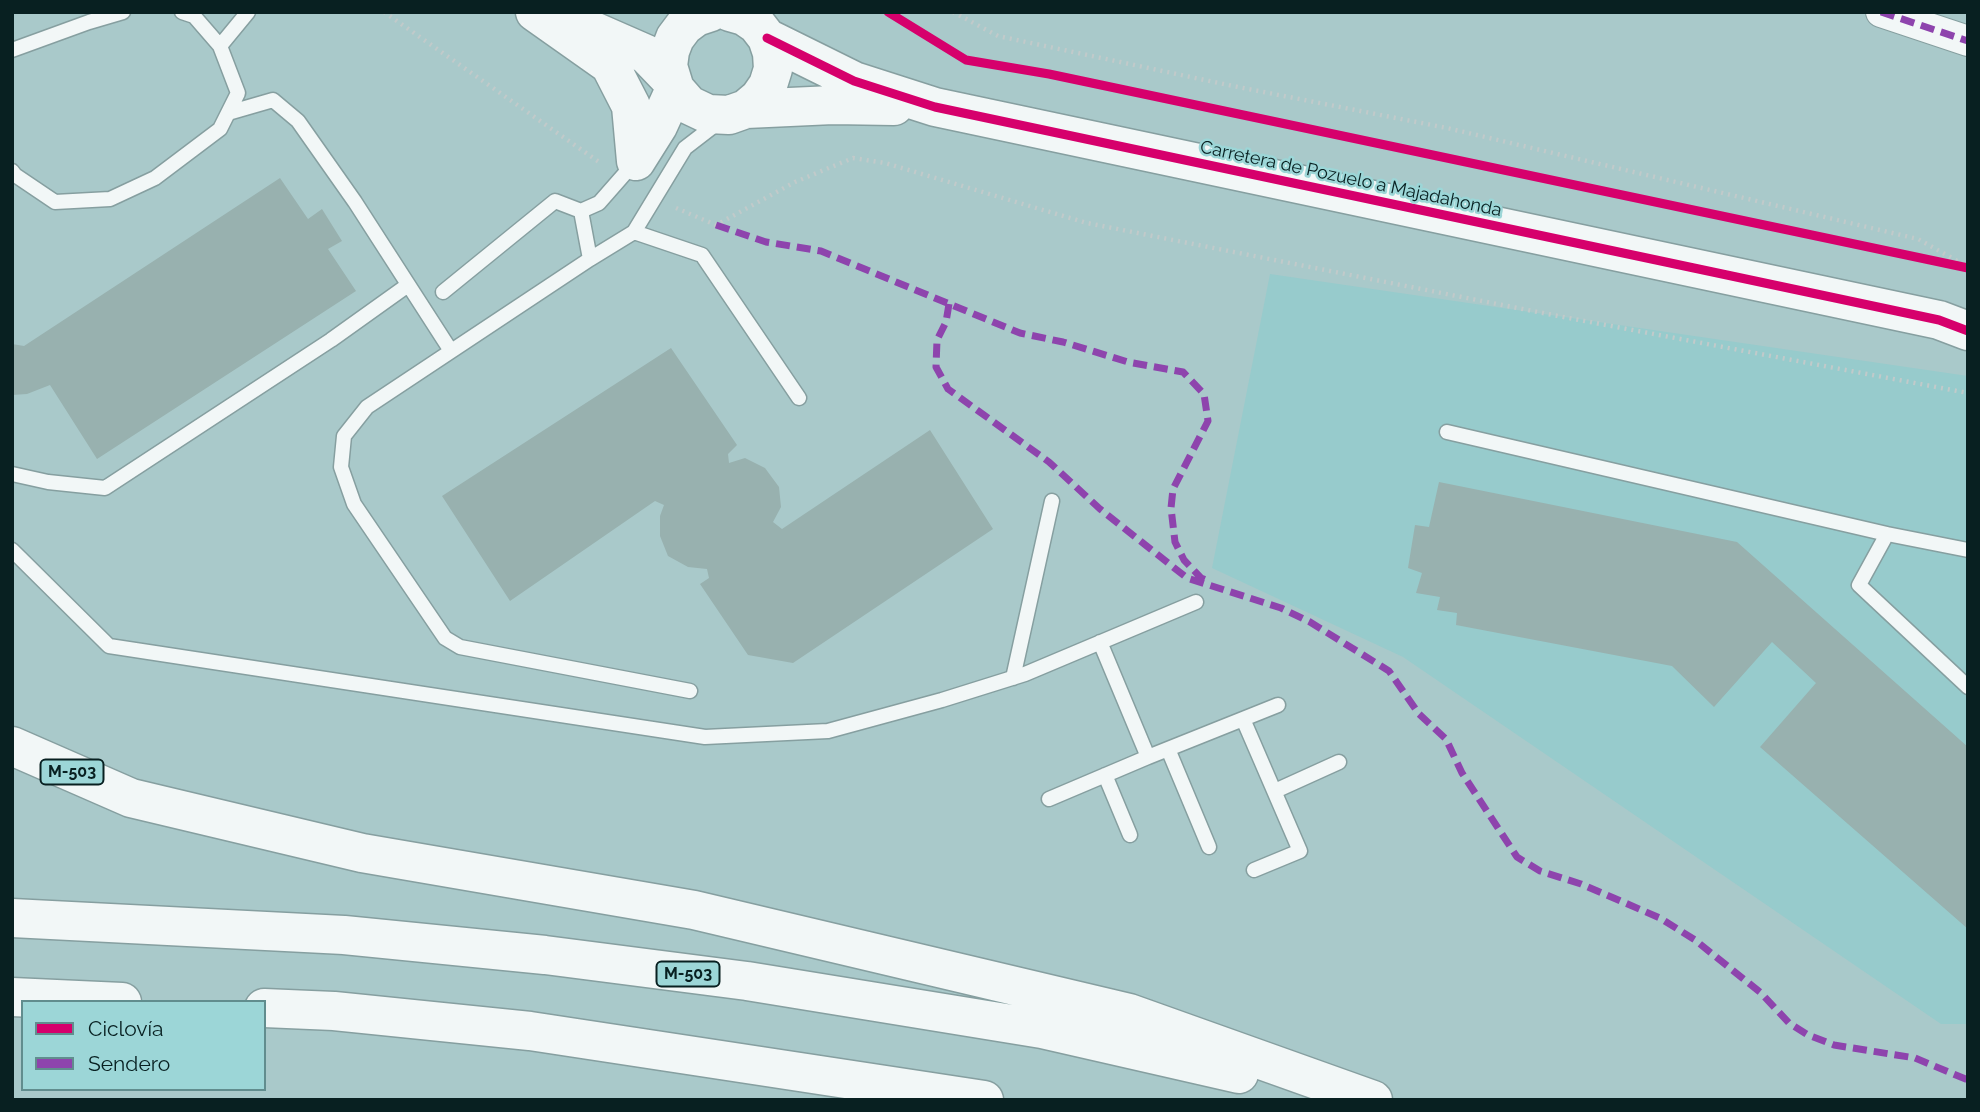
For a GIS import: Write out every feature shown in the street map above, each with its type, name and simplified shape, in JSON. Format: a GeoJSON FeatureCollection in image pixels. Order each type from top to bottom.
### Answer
{"type":"FeatureCollection","features":[{"type":"Feature","properties":{"kind":"main road"},"geometry":{"type":"LineString","coordinates":[[535,12],[610,65],[631,106],[629,170]]}},
{"type":"Feature","properties":{"kind":"main road"},"geometry":{"type":"LineString","coordinates":[[551,12],[646,54],[689,105],[708,114],[738,112],[759,98],[768,85],[773,69],[772,53],[757,25],[744,16],[656,12]]}},
{"type":"Feature","properties":{"kind":"main road"},"geometry":{"type":"LineString","coordinates":[[629,170],[659,126],[673,85],[668,66],[673,44],[684,26],[712,14]]}},
{"type":"Feature","properties":{"kind":"main road","name":"Carretera de Pozuelo a Majadahonda"},"geometry":{"type":"LineString","coordinates":[[766,38],[854,81],[934,107],[1958,323]]}},
{"type":"Feature","properties":{"kind":"main road","name":"Carretera de Pozuelo a Majadahonda"},"geometry":{"type":"LineString","coordinates":[[738,112],[834,104],[934,107]]}},
{"type":"Feature","properties":{"kind":"main road","name":"M-503"},"geometry":{"type":"LineString","coordinates":[[12,746],[131,798],[213,818],[362,853],[694,910],[1129,1013],[1373,1100]]}},
{"type":"Feature","properties":{"kind":"main road","name":"M-503"},"geometry":{"type":"LineString","coordinates":[[12,918],[344,935],[545,955],[747,981],[1042,1029],[1354,1100]]}},
{"type":"Feature","properties":{"kind":"main road"},"geometry":{"type":"LineString","coordinates":[[12,997],[78,1000]]}},
{"type":"Feature","properties":{"kind":"main road"},"geometry":{"type":"LineString","coordinates":[[266,1008],[334,1011],[530,1031],[984,1100]]}},
{"type":"Feature","properties":{"kind":"street"},"geometry":{"type":"LineString","coordinates":[[1881,12],[1968,41]]}},
{"type":"Feature","properties":{"kind":"lane"},"geometry":{"type":"LineString","coordinates":[[12,50],[123,12]]}},
{"type":"Feature","properties":{"kind":"lane"},"geometry":{"type":"LineString","coordinates":[[12,171],[55,202],[110,199],[155,178],[220,129],[238,93],[220,46],[194,16],[182,12]]}},
{"type":"Feature","properties":{"kind":"lane"},"geometry":{"type":"LineString","coordinates":[[220,46],[248,12]]}},
{"type":"Feature","properties":{"kind":"lane"},"geometry":{"type":"LineString","coordinates":[[228,113],[273,100],[298,121],[355,202],[451,351]]}},
{"type":"Feature","properties":{"kind":"lane"},"geometry":{"type":"LineString","coordinates":[[690,691],[460,647],[445,638],[354,504],[341,467],[344,436],[367,407],[634,232],[685,148],[738,112]]}},
{"type":"Feature","properties":{"kind":"lane"},"geometry":{"type":"LineString","coordinates":[[443,292],[555,201],[581,211],[599,203],[629,170]]}},
{"type":"Feature","properties":{"kind":"lane"},"geometry":{"type":"LineString","coordinates":[[581,211],[590,259]]}},
{"type":"Feature","properties":{"kind":"lane"},"geometry":{"type":"LineString","coordinates":[[634,232],[702,255],[799,398]]}},
{"type":"Feature","properties":{"kind":"lane"},"geometry":{"type":"LineString","coordinates":[[12,474],[48,482],[105,488],[331,340],[408,285]]}},
{"type":"Feature","properties":{"kind":"lane"},"geometry":{"type":"LineString","coordinates":[[1447,432],[1887,534],[1968,550]]}},
{"type":"Feature","properties":{"kind":"lane"},"geometry":{"type":"LineString","coordinates":[[1013,678],[1052,501]]}},
{"type":"Feature","properties":{"kind":"lane"},"geometry":{"type":"LineString","coordinates":[[1887,534],[1859,585],[1968,687]]}},
{"type":"Feature","properties":{"kind":"lane"},"geometry":{"type":"LineString","coordinates":[[12,550],[109,646],[705,737],[828,731],[942,700],[1013,678],[1196,602]]}},
{"type":"Feature","properties":{"kind":"lane"},"geometry":{"type":"LineString","coordinates":[[1100,642],[1149,757]]}},
{"type":"Feature","properties":{"kind":"lane"},"geometry":{"type":"LineString","coordinates":[[1049,799],[1278,705]]}},
{"type":"Feature","properties":{"kind":"lane"},"geometry":{"type":"LineString","coordinates":[[1243,719],[1300,851],[1255,870]]}},
{"type":"Feature","properties":{"kind":"lane"},"geometry":{"type":"LineString","coordinates":[[1168,749],[1209,847]]}},
{"type":"Feature","properties":{"kind":"lane"},"geometry":{"type":"LineString","coordinates":[[1275,792],[1339,762]]}},
{"type":"Feature","properties":{"kind":"lane"},"geometry":{"type":"LineString","coordinates":[[1105,775],[1130,835]]}},
{"type":"Feature","properties":{"kind":"path"},"geometry":{"type":"LineString","coordinates":[[384,12],[629,170]]}},
{"type":"Feature","properties":{"kind":"path"},"geometry":{"type":"LineString","coordinates":[[953,12],[998,36],[1447,128],[1918,239],[1968,267]]}},
{"type":"Feature","properties":{"kind":"path"},"geometry":{"type":"LineString","coordinates":[[656,197],[681,211],[716,225],[795,182],[853,158],[874,161],[1087,223],[1968,393]]}},
{"type":"Feature","properties":{"kind":"path"},"geometry":{"type":"LineString","coordinates":[[1942,263],[1968,267]]}},
{"type":"Feature","properties":{"kind":"shaded area"},"geometry":{"type":"Polygon","coordinates":[[[1270,274],[1968,376],[1968,1024],[1941,1024],[1403,657],[1212,568],[1270,274]]]}},
{"type":"Feature","properties":{"kind":"building"},"geometry":{"type":"Polygon","coordinates":[[[280,178],[308,219],[322,209],[342,241],[328,249],[356,291],[97,459],[50,385],[27,394],[12,395],[12,344],[24,346],[280,178]]]}},
{"type":"Feature","properties":{"kind":"building"},"geometry":{"type":"Polygon","coordinates":[[[671,348],[737,445],[728,454],[729,463],[745,458],[765,468],[779,487],[781,507],[773,522],[782,529],[930,430],[993,529],[793,663],[748,655],[700,584],[709,578],[707,569],[688,567],[668,556],[660,536],[660,516],[664,505],[655,501],[510,601],[442,496],[671,348]]]}},
{"type":"Feature","properties":{"kind":"building"},"geometry":{"type":"Polygon","coordinates":[[[1439,482],[1737,542],[1968,747],[1968,929],[1760,747],[1816,683],[1772,642],[1714,707],[1672,666],[1456,625],[1457,613],[1437,610],[1440,597],[1416,593],[1422,573],[1408,568],[1415,525],[1429,527],[1439,482]]]}},
{"type":"Feature","properties":{"kind":"marked path"},"geometry":{"type":"LineString","coordinates":[[1881,12],[1968,41]]}},
{"type":"Feature","properties":{"kind":"marked path"},"geometry":{"type":"LineString","coordinates":[[716,225],[766,242],[821,251],[1020,333],[1063,342],[1128,362],[1183,372],[1204,394],[1208,421],[1173,489],[1171,508],[1175,542],[1184,560],[1201,578],[1208,581]]}},
{"type":"Feature","properties":{"kind":"marked path"},"geometry":{"type":"LineString","coordinates":[[949,304],[946,322],[937,340],[936,367],[948,389],[1049,462],[1100,509],[1187,578],[1281,608],[1310,622],[1389,671],[1419,714],[1446,739],[1462,773],[1517,857],[1540,871],[1581,884],[1660,918],[1695,940],[1761,993],[1789,1023],[1808,1035],[1834,1045],[1915,1058],[1968,1080]]}},
{"type":"Feature","properties":{"kind":"cycle path"},"geometry":{"type":"LineString","coordinates":[[888,12],[966,60],[1049,74],[1968,268]]}},
{"type":"Feature","properties":{"kind":"cycle path"},"geometry":{"type":"LineString","coordinates":[[767,38],[854,81],[935,107],[1939,320],[1968,331]]}}]}
